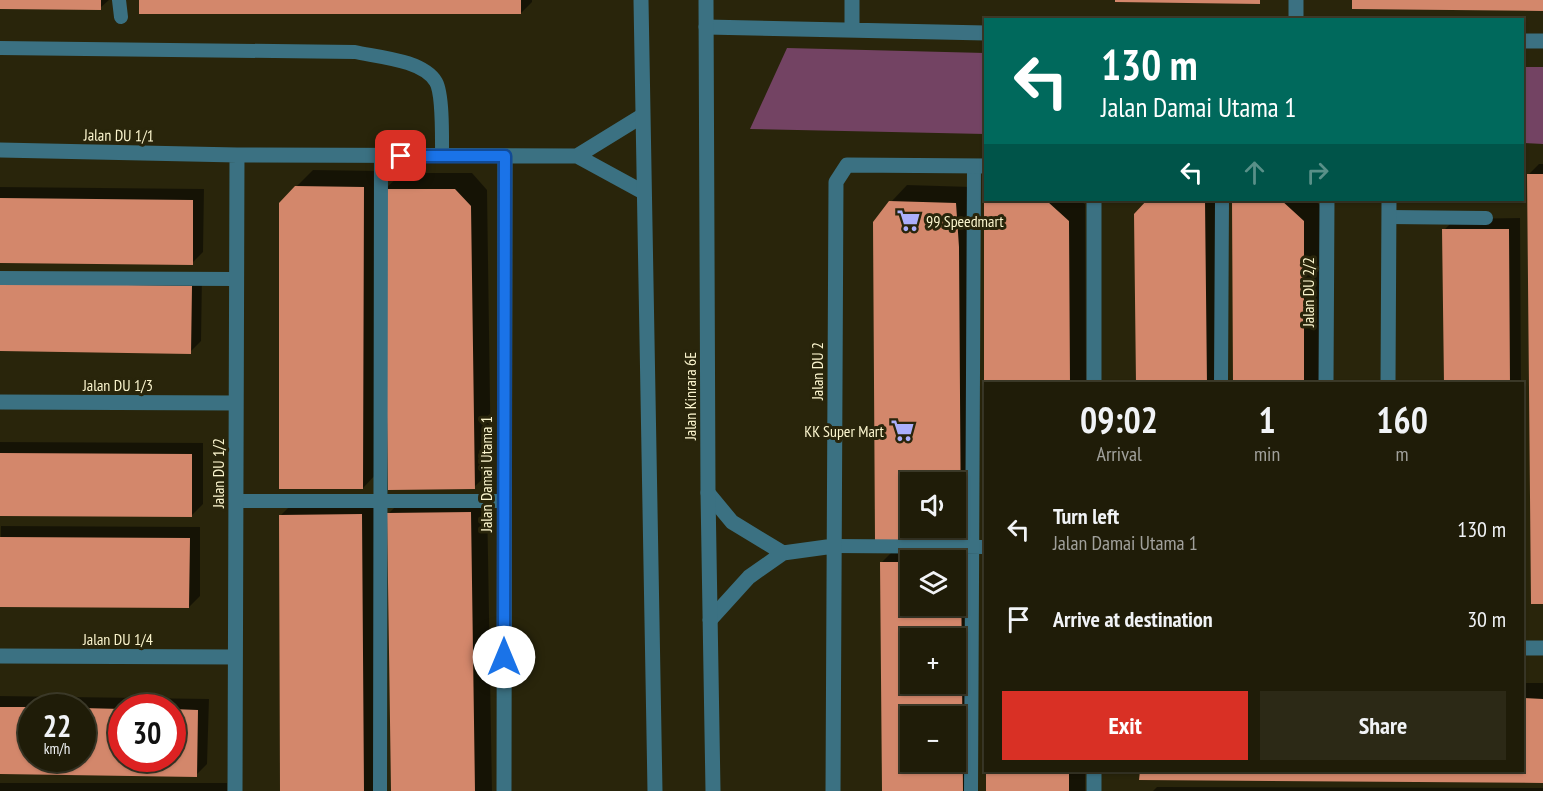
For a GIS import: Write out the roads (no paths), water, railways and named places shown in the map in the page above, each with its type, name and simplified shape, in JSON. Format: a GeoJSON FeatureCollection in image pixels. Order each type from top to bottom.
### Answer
{"type":"FeatureCollection","features":[{"type":"Feature","properties":{"kind":"street"},"geometry":{"type":"LineString","coordinates":[[641,0],[655,791]]}},
{"type":"Feature","properties":{"kind":"street","name":"Jalan Kinrara 6E"},"geometry":{"type":"LineString","coordinates":[[706,0],[708,493],[713,791]]}},
{"type":"Feature","properties":{"kind":"street"},"geometry":{"type":"LineString","coordinates":[[852,0],[852,29]]}},
{"type":"Feature","properties":{"kind":"street"},"geometry":{"type":"LineString","coordinates":[[1296,0],[1296,18]]}},
{"type":"Feature","properties":{"kind":"street"},"geometry":{"type":"LineString","coordinates":[[706,27],[984,33]]}},
{"type":"Feature","properties":{"kind":"street"},"geometry":{"type":"LineString","coordinates":[[1524,41],[1543,41]]}},
{"type":"Feature","properties":{"kind":"street"},"geometry":{"type":"LineString","coordinates":[[577,156],[642,116]]}},
{"type":"Feature","properties":{"kind":"street","name":"Jalan DU 1/1"},"geometry":{"type":"LineString","coordinates":[[0,150],[237,155]]}},
{"type":"Feature","properties":{"kind":"street"},"geometry":{"type":"LineString","coordinates":[[237,155],[577,156],[643,192]]}},
{"type":"Feature","properties":{"kind":"street","name":"Jalan DU 1/2"},"geometry":{"type":"LineString","coordinates":[[235,791],[237,155]]}},
{"type":"Feature","properties":{"kind":"street","name":"Jalan Damai Utama 1"},"geometry":{"type":"LineString","coordinates":[[504,791],[505,156]]}},
{"type":"Feature","properties":{"kind":"street","name":"Jalan DU 2"},"geometry":{"type":"LineString","coordinates":[[833,791],[836,182],[847,165],[980,166]]}},
{"type":"Feature","properties":{"kind":"street"},"geometry":{"type":"LineString","coordinates":[[1094,201],[1094,382]]}},
{"type":"Feature","properties":{"kind":"street","name":"Jalan DU 2/2"},"geometry":{"type":"LineString","coordinates":[[1326,382],[1327,201]]}},
{"type":"Feature","properties":{"kind":"street"},"geometry":{"type":"LineString","coordinates":[[1388,382],[1389,201]]}},
{"type":"Feature","properties":{"kind":"street","name":"Jalan DU 1/3"},"geometry":{"type":"LineString","coordinates":[[0,402],[236,403]]}},
{"type":"Feature","properties":{"kind":"street"},"geometry":{"type":"LineString","coordinates":[[708,493],[732,522],[783,553]]}},
{"type":"Feature","properties":{"kind":"street"},"geometry":{"type":"LineString","coordinates":[[710,620],[749,577],[783,553],[834,546]]}},
{"type":"Feature","properties":{"kind":"street"},"geometry":{"type":"LineString","coordinates":[[1524,648],[1543,648]]}},
{"type":"Feature","properties":{"kind":"street","name":"Jalan DU 1/4"},"geometry":{"type":"LineString","coordinates":[[0,656],[236,657]]}},
{"type":"Feature","properties":{"kind":"street"},"geometry":{"type":"LineString","coordinates":[[1094,772],[1095,791]]}},
{"type":"Feature","properties":{"kind":"lane"},"geometry":{"type":"LineString","coordinates":[[120,0],[121,17]]}},
{"type":"Feature","properties":{"kind":"lane"},"geometry":{"type":"LineString","coordinates":[[0,48],[355,52],[405,62],[424,70],[436,82],[440,96],[442,156]]}},
{"type":"Feature","properties":{"kind":"lane"},"geometry":{"type":"LineString","coordinates":[[380,791],[381,156]]}},
{"type":"Feature","properties":{"kind":"lane"},"geometry":{"type":"LineString","coordinates":[[971,791],[979,547],[980,166]]}},
{"type":"Feature","properties":{"kind":"lane"},"geometry":{"type":"LineString","coordinates":[[1221,382],[1222,201]]}},
{"type":"Feature","properties":{"kind":"lane"},"geometry":{"type":"LineString","coordinates":[[1389,217],[1486,218]]}},
{"type":"Feature","properties":{"kind":"lane"},"geometry":{"type":"LineString","coordinates":[[0,278],[236,279]]}},
{"type":"Feature","properties":{"kind":"lane"},"geometry":{"type":"LineString","coordinates":[[236,501],[504,501]]}},
{"type":"Feature","properties":{"kind":"lane"},"geometry":{"type":"LineString","coordinates":[[834,546],[979,547]]}},
{"type":"Feature","properties":{"kind":"place","name":"99 Speedmart"},"geometry":{"type":"Point","coordinates":[908,221]}},
{"type":"Feature","properties":{"kind":"place","name":"KK Super Mart"},"geometry":{"type":"Point","coordinates":[902,431]}}]}
